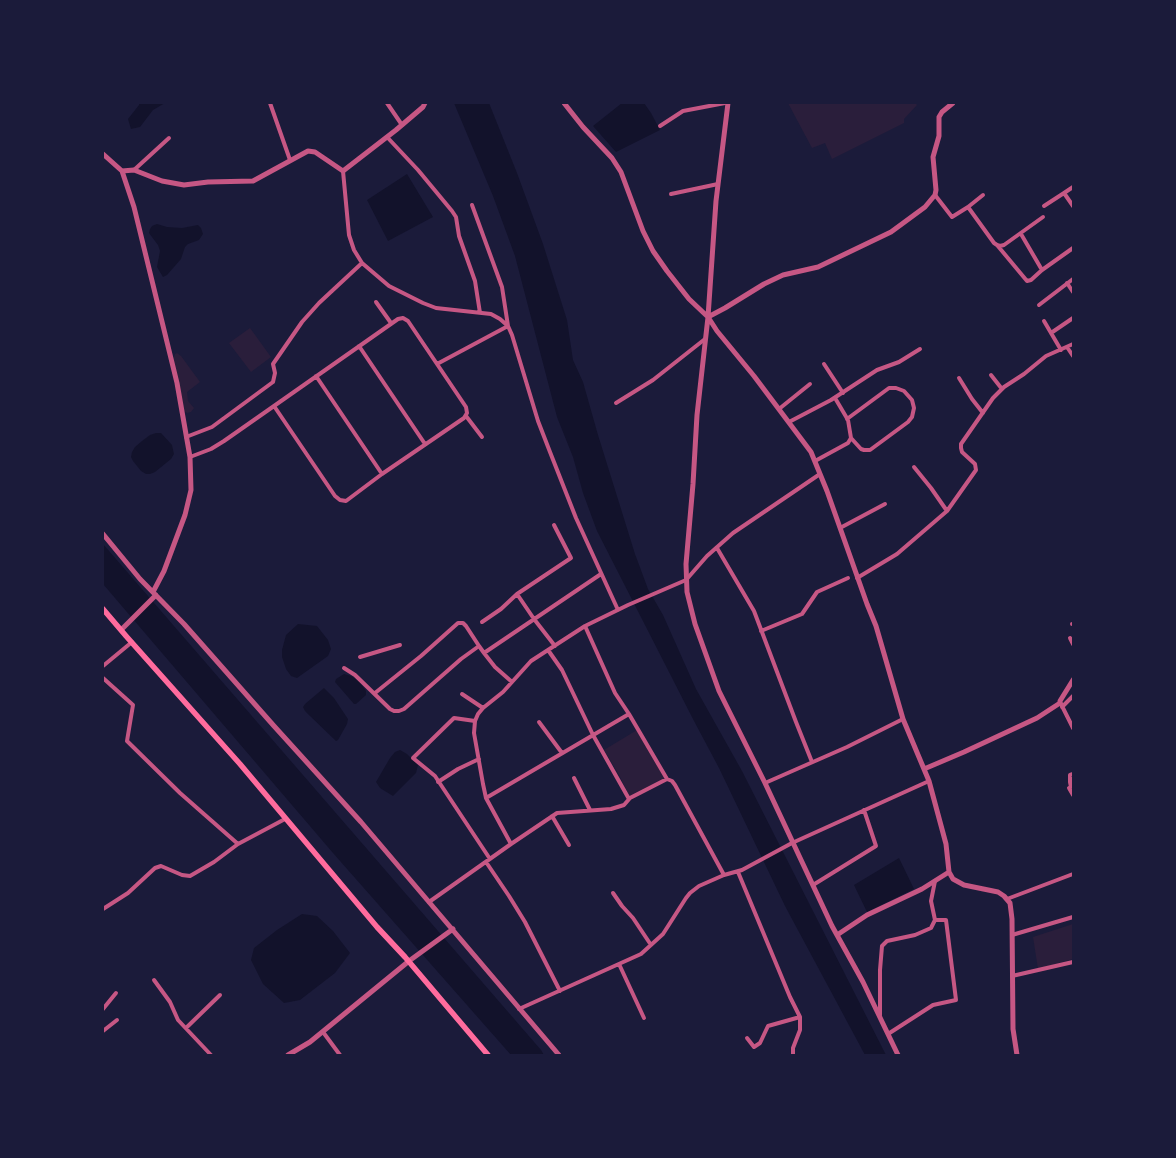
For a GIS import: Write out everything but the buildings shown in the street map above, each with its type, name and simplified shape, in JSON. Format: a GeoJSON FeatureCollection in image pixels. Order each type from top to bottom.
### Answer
{"type":"FeatureCollection","features":[{"type":"Feature","properties":{"kind":"main road"},"geometry":{"type":"LineString","coordinates":[[103,609],[240,764],[377,928],[409,961],[488,1055]]}},
{"type":"Feature","properties":{"kind":"street"},"geometry":{"type":"LineString","coordinates":[[270,103],[290,160]]}},
{"type":"Feature","properties":{"kind":"street"},"geometry":{"type":"LineString","coordinates":[[387,103],[402,125]]}},
{"type":"Feature","properties":{"kind":"street"},"geometry":{"type":"LineString","coordinates":[[343,170],[402,125],[423,107],[425,103]]}},
{"type":"Feature","properties":{"kind":"street"},"geometry":{"type":"LineString","coordinates":[[564,103],[583,127],[612,158],[621,172],[643,231],[653,251],[689,299],[708,316],[717,331],[811,452],[876,626],[903,719],[929,781],[946,844],[949,872],[953,879],[964,885],[994,890],[1004,896],[1010,903],[1012,919],[1013,1029],[1016,1055]]}},
{"type":"Feature","properties":{"kind":"street"},"geometry":{"type":"LineString","coordinates":[[660,126],[683,111],[725,103]]}},
{"type":"Feature","properties":{"kind":"street"},"geometry":{"type":"LineString","coordinates":[[728,103],[718,184],[708,316],[697,415],[686,564],[687,592],[695,624],[719,691],[765,783],[836,935],[880,1016],[898,1055]]}},
{"type":"Feature","properties":{"kind":"street"},"geometry":{"type":"LineString","coordinates":[[708,316],[726,308],[764,284],[783,275],[818,267],[891,232],[925,207],[934,195],[936,186],[933,157],[939,136],[939,117],[942,112],[953,103]]}},
{"type":"Feature","properties":{"kind":"street"},"geometry":{"type":"LineString","coordinates":[[386,137],[418,170],[456,217],[459,236],[475,281],[480,313]]}},
{"type":"Feature","properties":{"kind":"street"},"geometry":{"type":"LineString","coordinates":[[134,170],[169,138]]}},
{"type":"Feature","properties":{"kind":"street"},"geometry":{"type":"LineString","coordinates":[[122,171],[134,170],[162,181],[184,185],[208,182],[253,181],[308,151],[315,152],[343,170]]}},
{"type":"Feature","properties":{"kind":"street"},"geometry":{"type":"LineString","coordinates":[[103,154],[122,171],[134,207],[177,384],[190,457],[191,490],[186,516],[154,595],[121,630]]}},
{"type":"Feature","properties":{"kind":"street"},"geometry":{"type":"LineString","coordinates":[[343,170],[348,235],[362,264],[388,286],[423,303],[436,308],[491,314],[508,326]]}},
{"type":"Feature","properties":{"kind":"street"},"geometry":{"type":"LineString","coordinates":[[671,194],[718,184]]}},
{"type":"Feature","properties":{"kind":"street"},"geometry":{"type":"LineString","coordinates":[[1044,206],[1073,187]]}},
{"type":"Feature","properties":{"kind":"street"},"geometry":{"type":"LineString","coordinates":[[1064,193],[1073,206]]}},
{"type":"Feature","properties":{"kind":"street"},"geometry":{"type":"LineString","coordinates":[[934,195],[952,217],[983,195]]}},
{"type":"Feature","properties":{"kind":"street"},"geometry":{"type":"LineString","coordinates":[[472,205],[502,287],[508,326],[538,421],[576,518],[618,610]]}},
{"type":"Feature","properties":{"kind":"street"},"geometry":{"type":"LineString","coordinates":[[968,206],[994,243],[1027,281],[1031,280],[1042,270],[1073,248]]}},
{"type":"Feature","properties":{"kind":"street"},"geometry":{"type":"LineString","coordinates":[[997,245],[1004,245],[1043,217]]}},
{"type":"Feature","properties":{"kind":"street"},"geometry":{"type":"LineString","coordinates":[[1021,234],[1042,270]]}},
{"type":"Feature","properties":{"kind":"street"},"geometry":{"type":"LineString","coordinates":[[186,437],[212,427],[273,382],[275,374],[273,364],[302,322],[319,303],[362,264]]}},
{"type":"Feature","properties":{"kind":"street"},"geometry":{"type":"LineString","coordinates":[[1039,305],[1073,279]]}},
{"type":"Feature","properties":{"kind":"street"},"geometry":{"type":"LineString","coordinates":[[1067,283],[1073,292]]}},
{"type":"Feature","properties":{"kind":"street"},"geometry":{"type":"LineString","coordinates":[[376,302],[391,323]]}},
{"type":"Feature","properties":{"kind":"street"},"geometry":{"type":"LineString","coordinates":[[190,457],[211,449],[224,441],[391,323],[402,318],[408,320],[466,407],[466,416],[482,437]]}},
{"type":"Feature","properties":{"kind":"street"},"geometry":{"type":"LineString","coordinates":[[1051,333],[1073,318]]}},
{"type":"Feature","properties":{"kind":"street"},"geometry":{"type":"LineString","coordinates":[[1044,321],[1061,350]]}},
{"type":"Feature","properties":{"kind":"street"},"geometry":{"type":"LineString","coordinates":[[437,364],[508,326]]}},
{"type":"Feature","properties":{"kind":"street"},"geometry":{"type":"LineString","coordinates":[[616,403],[653,380],[705,339]]}},
{"type":"Feature","properties":{"kind":"street"},"geometry":{"type":"LineString","coordinates":[[857,578],[897,554],[947,511],[976,470],[975,464],[962,452],[961,444],[993,398],[1002,389],[1024,374],[1046,356],[1073,344]]}},
{"type":"Feature","properties":{"kind":"street"},"geometry":{"type":"LineString","coordinates":[[359,346],[425,444]]}},
{"type":"Feature","properties":{"kind":"street"},"geometry":{"type":"LineString","coordinates":[[1067,347],[1073,356]]}},
{"type":"Feature","properties":{"kind":"street"},"geometry":{"type":"LineString","coordinates":[[789,422],[835,398],[877,370],[899,362],[920,349]]}},
{"type":"Feature","properties":{"kind":"street"},"geometry":{"type":"LineString","coordinates":[[824,364],[843,393]]}},
{"type":"Feature","properties":{"kind":"street"},"geometry":{"type":"LineString","coordinates":[[991,375],[1002,389]]}},
{"type":"Feature","properties":{"kind":"street"},"geometry":{"type":"LineString","coordinates":[[316,376],[382,474]]}},
{"type":"Feature","properties":{"kind":"street"},"geometry":{"type":"LineString","coordinates":[[959,378],[966,392],[983,413]]}},
{"type":"Feature","properties":{"kind":"street"},"geometry":{"type":"LineString","coordinates":[[779,409],[810,384]]}},
{"type":"Feature","properties":{"kind":"street"},"geometry":{"type":"LineString","coordinates":[[835,398],[847,419],[851,438],[861,449],[864,450],[870,450],[908,422],[912,417],[914,408],[912,400],[904,391],[896,388],[889,388],[847,419]]}},
{"type":"Feature","properties":{"kind":"street"},"geometry":{"type":"LineString","coordinates":[[274,406],[335,496],[340,500],[346,501],[382,474],[466,416]]}},
{"type":"Feature","properties":{"kind":"street"},"geometry":{"type":"LineString","coordinates":[[815,461],[848,444],[851,438]]}},
{"type":"Feature","properties":{"kind":"street"},"geometry":{"type":"LineString","coordinates":[[914,467],[947,511]]}},
{"type":"Feature","properties":{"kind":"street"},"geometry":{"type":"LineString","coordinates":[[511,844],[486,798],[474,734],[475,721],[483,708],[503,692],[531,661],[585,626],[628,605],[686,580],[706,556],[733,533],[820,474]]}},
{"type":"Feature","properties":{"kind":"street"},"geometry":{"type":"LineString","coordinates":[[840,528],[885,504]]}},
{"type":"Feature","properties":{"kind":"street"},"geometry":{"type":"LineString","coordinates":[[482,622],[501,609],[517,594],[570,558],[554,525]]}},
{"type":"Feature","properties":{"kind":"street"},"geometry":{"type":"LineString","coordinates":[[103,534],[154,595],[184,624],[361,822],[559,1055]]}},
{"type":"Feature","properties":{"kind":"street"},"geometry":{"type":"LineString","coordinates":[[716,548],[754,612],[812,762]]}},
{"type":"Feature","properties":{"kind":"street"},"geometry":{"type":"LineString","coordinates":[[484,653],[601,574]]}},
{"type":"Feature","properties":{"kind":"street"},"geometry":{"type":"LineString","coordinates":[[761,631],[802,614],[817,592],[848,578]]}},
{"type":"Feature","properties":{"kind":"street"},"geometry":{"type":"LineString","coordinates":[[517,594],[555,646]]}},
{"type":"Feature","properties":{"kind":"street"},"geometry":{"type":"LineString","coordinates":[[375,693],[438,642],[458,623],[463,623],[466,626],[495,667],[512,682]]}},
{"type":"Feature","properties":{"kind":"street"},"geometry":{"type":"LineString","coordinates":[[585,626],[615,693],[667,779],[672,781],[675,785],[724,875]]}},
{"type":"Feature","properties":{"kind":"street"},"geometry":{"type":"LineString","coordinates":[[1070,638],[1073,644]]}},
{"type":"Feature","properties":{"kind":"street"},"geometry":{"type":"LineString","coordinates":[[103,666],[132,642]]}},
{"type":"Feature","properties":{"kind":"street"},"geometry":{"type":"LineString","coordinates":[[360,657],[400,645]]}},
{"type":"Feature","properties":{"kind":"street"},"geometry":{"type":"LineString","coordinates":[[344,668],[356,674],[390,709],[399,711],[404,709],[461,659],[479,646]]}},
{"type":"Feature","properties":{"kind":"street"},"geometry":{"type":"LineString","coordinates":[[548,650],[562,670],[592,735],[629,799]]}},
{"type":"Feature","properties":{"kind":"street"},"geometry":{"type":"LineString","coordinates":[[103,678],[133,705],[127,741],[180,793],[238,844]]}},
{"type":"Feature","properties":{"kind":"street"},"geometry":{"type":"LineString","coordinates":[[924,769],[1037,718],[1060,703],[1073,680]]}},
{"type":"Feature","properties":{"kind":"street"},"geometry":{"type":"LineString","coordinates":[[462,694],[483,708]]}},
{"type":"Feature","properties":{"kind":"street"},"geometry":{"type":"LineString","coordinates":[[1062,707],[1073,696]]}},
{"type":"Feature","properties":{"kind":"street"},"geometry":{"type":"LineString","coordinates":[[1060,701],[1073,728]]}},
{"type":"Feature","properties":{"kind":"street"},"geometry":{"type":"LineString","coordinates":[[486,798],[629,714]]}},
{"type":"Feature","properties":{"kind":"street"},"geometry":{"type":"LineString","coordinates":[[475,721],[454,718],[414,758],[435,776],[488,860],[525,922],[560,991]]}},
{"type":"Feature","properties":{"kind":"street"},"geometry":{"type":"LineString","coordinates":[[765,783],[903,719]]}},
{"type":"Feature","properties":{"kind":"street"},"geometry":{"type":"LineString","coordinates":[[539,722],[562,752]]}},
{"type":"Feature","properties":{"kind":"street"},"geometry":{"type":"LineString","coordinates":[[438,782],[458,769],[479,759]]}},
{"type":"Feature","properties":{"kind":"street"},"geometry":{"type":"LineString","coordinates":[[1073,774],[1070,775],[1072,787],[1069,788],[1073,795]]}},
{"type":"Feature","properties":{"kind":"street"},"geometry":{"type":"LineString","coordinates":[[574,778],[590,810]]}},
{"type":"Feature","properties":{"kind":"street"},"geometry":{"type":"LineString","coordinates":[[429,902],[557,813],[624,806],[629,799],[667,779]]}},
{"type":"Feature","properties":{"kind":"street"},"geometry":{"type":"LineString","coordinates":[[519,1009],[641,954],[663,934],[690,893],[699,886],[724,875],[740,871],[792,843],[929,781]]}},
{"type":"Feature","properties":{"kind":"street"},"geometry":{"type":"LineString","coordinates":[[813,885],[876,846],[864,810]]}},
{"type":"Feature","properties":{"kind":"street"},"geometry":{"type":"LineString","coordinates":[[552,816],[569,845]]}},
{"type":"Feature","properties":{"kind":"street"},"geometry":{"type":"LineString","coordinates":[[103,909],[128,892],[155,868],[161,866],[182,875],[190,876],[214,862],[238,844],[285,819]]}},
{"type":"Feature","properties":{"kind":"street"},"geometry":{"type":"LineString","coordinates":[[740,871],[787,990],[800,1017],[800,1030],[793,1048],[794,1055]]}},
{"type":"Feature","properties":{"kind":"street"},"geometry":{"type":"LineString","coordinates":[[836,935],[867,915],[922,889],[949,872]]}},
{"type":"Feature","properties":{"kind":"street"},"geometry":{"type":"LineString","coordinates":[[1007,899],[1073,874]]}},
{"type":"Feature","properties":{"kind":"street"},"geometry":{"type":"LineString","coordinates":[[880,1016],[880,970],[882,946],[887,941],[915,935],[931,928],[935,920],[931,901],[935,881]]}},
{"type":"Feature","properties":{"kind":"street"},"geometry":{"type":"LineString","coordinates":[[613,893],[633,918],[651,945]]}},
{"type":"Feature","properties":{"kind":"street"},"geometry":{"type":"LineString","coordinates":[[1012,935],[1073,918]]}},
{"type":"Feature","properties":{"kind":"street"},"geometry":{"type":"LineString","coordinates":[[888,1034],[933,1005],[956,1000],[946,920],[935,920]]}},
{"type":"Feature","properties":{"kind":"street"},"geometry":{"type":"LineString","coordinates":[[288,1055],[310,1042],[409,961],[453,929]]}},
{"type":"Feature","properties":{"kind":"street"},"geometry":{"type":"LineString","coordinates":[[1012,976],[1073,962]]}},
{"type":"Feature","properties":{"kind":"street"},"geometry":{"type":"LineString","coordinates":[[619,964],[644,1018]]}},
{"type":"Feature","properties":{"kind":"street"},"geometry":{"type":"LineString","coordinates":[[154,980],[170,1002],[178,1020],[211,1055]]}},
{"type":"Feature","properties":{"kind":"street"},"geometry":{"type":"LineString","coordinates":[[103,1009],[116,993]]}},
{"type":"Feature","properties":{"kind":"street"},"geometry":{"type":"LineString","coordinates":[[186,1028],[220,995]]}},
{"type":"Feature","properties":{"kind":"street"},"geometry":{"type":"LineString","coordinates":[[747,1038],[754,1047],[760,1042],[768,1026],[800,1017]]}},
{"type":"Feature","properties":{"kind":"street"},"geometry":{"type":"LineString","coordinates":[[103,1031],[117,1020]]}},
{"type":"Feature","properties":{"kind":"street"},"geometry":{"type":"LineString","coordinates":[[323,1032],[340,1055]]}},
{"type":"Feature","properties":{"kind":"shaded area"},"geometry":{"type":"Polygon","coordinates":[[[139,103],[165,103],[153,110],[140,127],[131,129],[128,119],[139,103]]]}},
{"type":"Feature","properties":{"kind":"shaded area"},"geometry":{"type":"Polygon","coordinates":[[[454,103],[489,103],[543,244],[567,320],[573,360],[583,382],[635,554],[648,589],[663,615],[696,689],[742,771],[886,1055],[865,1055],[785,906],[719,768],[597,531],[583,493],[573,457],[557,417],[515,256],[493,196],[454,103]]]}},
{"type":"Feature","properties":{"kind":"shaded area"},"geometry":{"type":"Polygon","coordinates":[[[622,103],[644,103],[660,130],[616,152],[593,126],[622,103]]]}},
{"type":"Feature","properties":{"kind":"shaded area"},"geometry":{"type":"Polygon","coordinates":[[[788,103],[915,103],[917,105],[904,119],[904,123],[832,159],[825,143],[812,148],[788,103]]]}},
{"type":"Feature","properties":{"kind":"shaded area"},"geometry":{"type":"Polygon","coordinates":[[[407,174],[433,217],[388,241],[367,200],[407,174]]]}},
{"type":"Feature","properties":{"kind":"shaded area"},"geometry":{"type":"Polygon","coordinates":[[[157,224],[167,227],[182,228],[198,225],[203,234],[199,240],[188,244],[185,247],[181,259],[167,275],[163,277],[157,267],[160,251],[158,245],[149,233],[152,226],[157,224]]]}},
{"type":"Feature","properties":{"kind":"shaded area"},"geometry":{"type":"Polygon","coordinates":[[[250,328],[271,357],[251,372],[229,343],[250,328]]]}},
{"type":"Feature","properties":{"kind":"shaded area"},"geometry":{"type":"Polygon","coordinates":[[[177,353],[181,356],[200,382],[187,392],[188,401],[194,408],[191,412],[187,413],[184,411],[173,359],[177,353]]]}},
{"type":"Feature","properties":{"kind":"shaded area"},"geometry":{"type":"Polygon","coordinates":[[[161,433],[172,445],[174,454],[171,459],[155,472],[146,474],[141,471],[133,461],[131,457],[132,452],[142,441],[150,435],[161,433]]]}},
{"type":"Feature","properties":{"kind":"shaded area"},"geometry":{"type":"Polygon","coordinates":[[[103,544],[544,1055],[511,1055],[333,853],[103,584],[103,544]]]}},
{"type":"Feature","properties":{"kind":"shaded area"},"geometry":{"type":"Polygon","coordinates":[[[298,624],[317,626],[328,640],[331,649],[328,656],[297,678],[291,676],[286,669],[282,657],[282,650],[286,635],[298,624]]]}},
{"type":"Feature","properties":{"kind":"shaded area"},"geometry":{"type":"Polygon","coordinates":[[[344,674],[359,681],[366,691],[366,695],[356,704],[354,704],[335,682],[336,679],[344,674]]]}},
{"type":"Feature","properties":{"kind":"shaded area"},"geometry":{"type":"Polygon","coordinates":[[[324,688],[334,698],[348,719],[347,724],[336,741],[305,711],[303,707],[324,688]]]}},
{"type":"Feature","properties":{"kind":"shaded area"},"geometry":{"type":"Polygon","coordinates":[[[637,730],[666,779],[630,797],[604,750],[637,730]]]}},
{"type":"Feature","properties":{"kind":"shaded area"},"geometry":{"type":"Polygon","coordinates":[[[400,750],[407,754],[418,765],[416,773],[393,796],[380,788],[376,782],[390,758],[395,752],[400,750]]]}},
{"type":"Feature","properties":{"kind":"shaded area"},"geometry":{"type":"Polygon","coordinates":[[[899,858],[914,889],[867,912],[854,885],[899,858]]]}},
{"type":"Feature","properties":{"kind":"shaded area"},"geometry":{"type":"Polygon","coordinates":[[[302,914],[317,916],[333,931],[350,953],[335,973],[300,1000],[284,1003],[263,984],[251,960],[254,948],[277,930],[302,914]]]}},
{"type":"Feature","properties":{"kind":"shaded area"},"geometry":{"type":"Polygon","coordinates":[[[1073,924],[1073,959],[1038,969],[1033,937],[1073,924]]]}}]}
